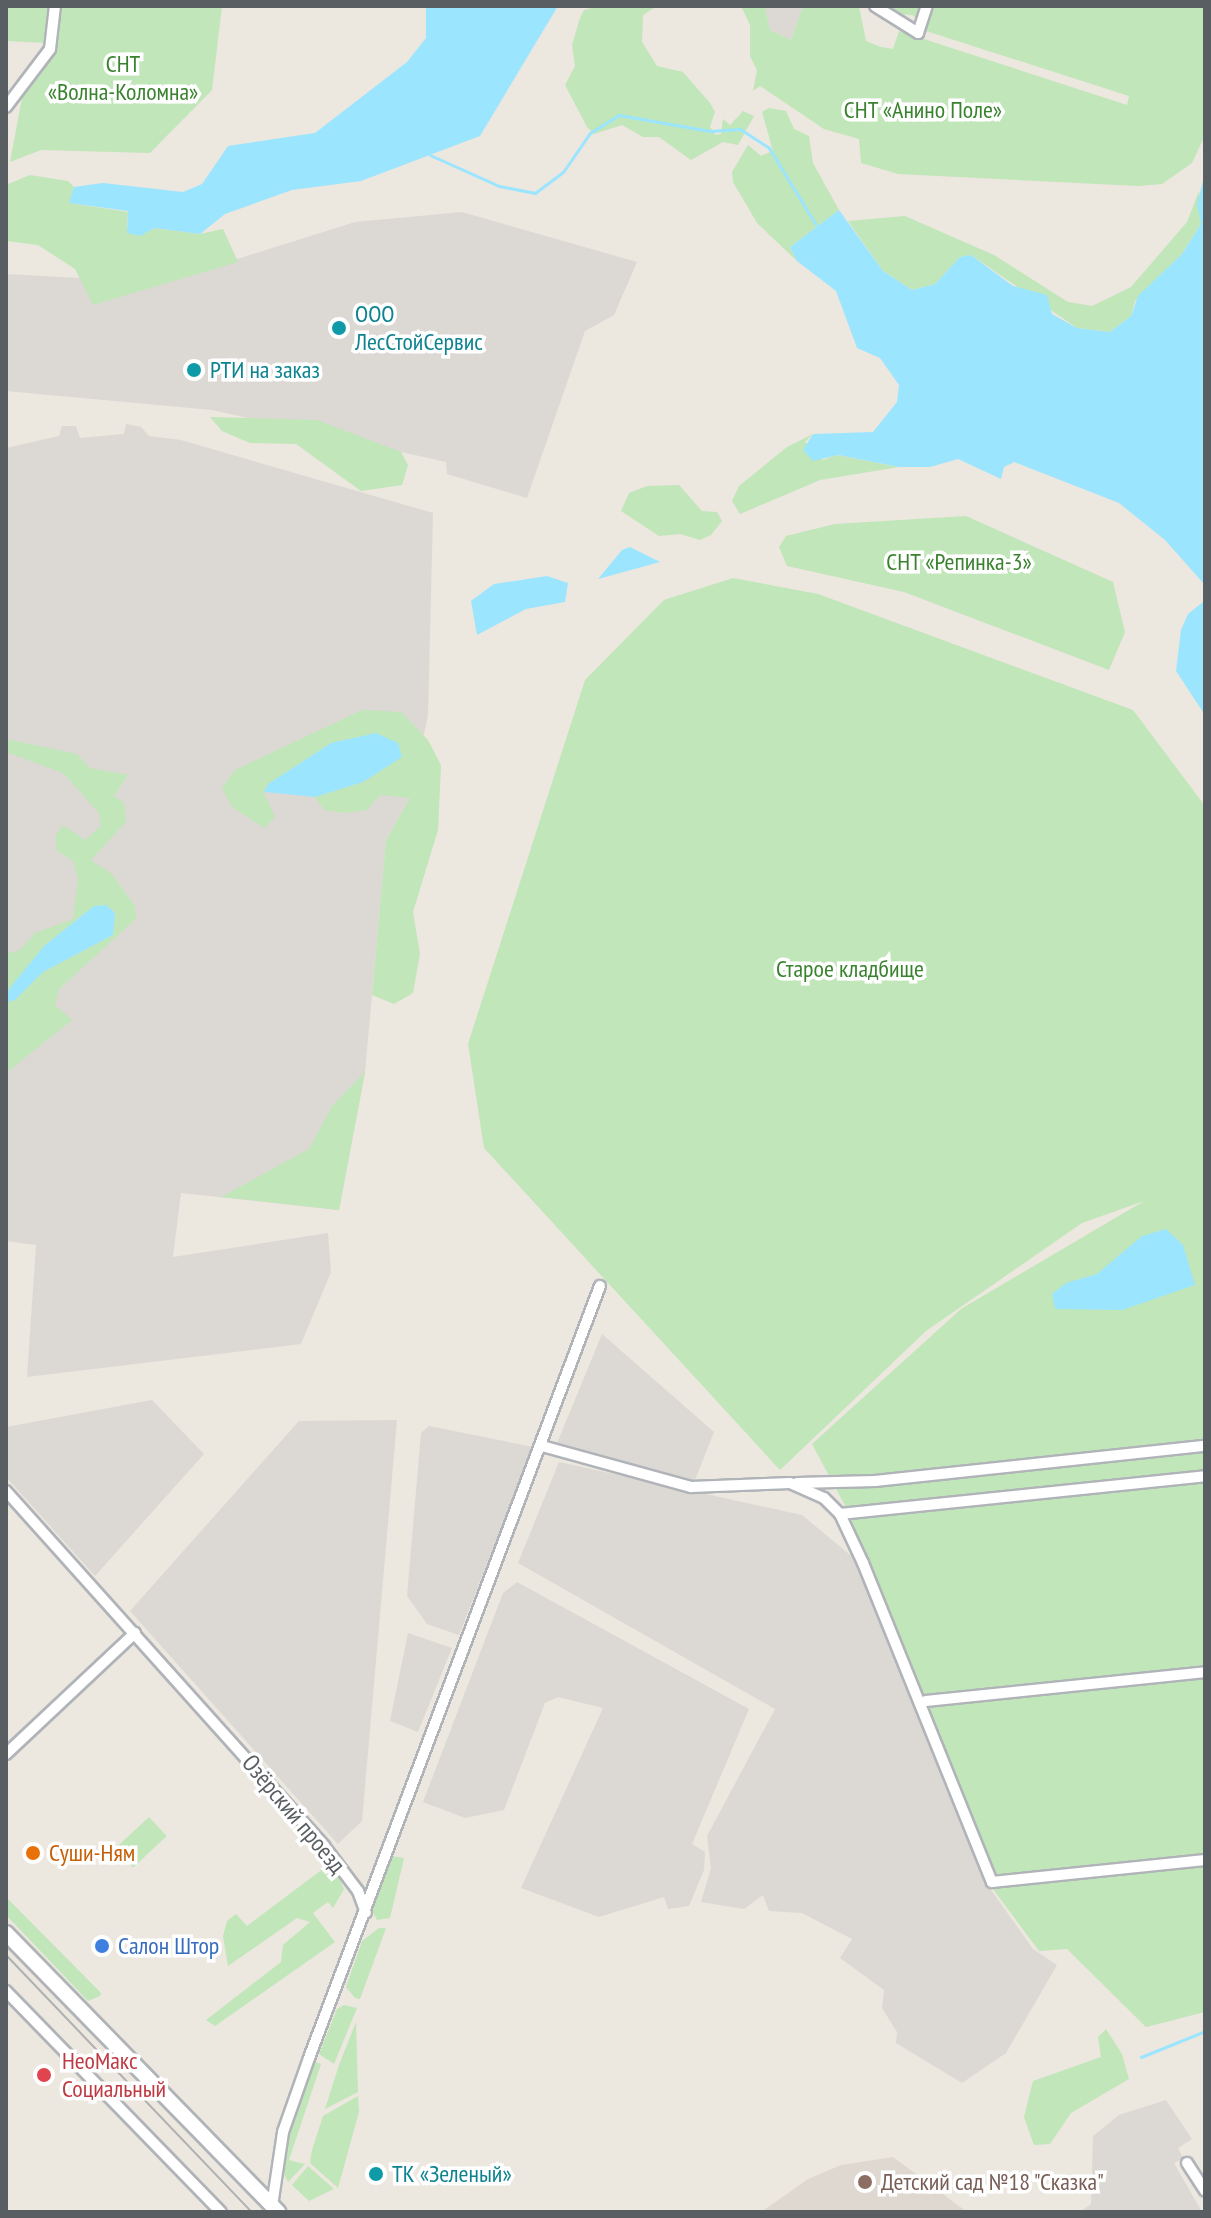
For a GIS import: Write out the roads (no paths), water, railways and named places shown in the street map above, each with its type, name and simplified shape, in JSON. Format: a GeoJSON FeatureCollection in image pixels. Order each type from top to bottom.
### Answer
{"type":"FeatureCollection","features":[{"type":"Feature","properties":{"kind":"main road"},"geometry":{"type":"LineString","coordinates":[[6,1933],[275,2209]]}},
{"type":"Feature","properties":{"kind":"street"},"geometry":{"type":"LineString","coordinates":[[6,107],[50,49],[55,6]]}},
{"type":"Feature","properties":{"kind":"street"},"geometry":{"type":"LineString","coordinates":[[875,6],[918,33],[927,6]]}},
{"type":"Feature","properties":{"kind":"street"},"geometry":{"type":"LineString","coordinates":[[275,2209],[283,2132],[458,1658],[542,1446],[600,1286]]}},
{"type":"Feature","properties":{"kind":"street"},"geometry":{"type":"LineString","coordinates":[[542,1446],[691,1487],[875,1481],[1205,1446]]}},
{"type":"Feature","properties":{"kind":"street"},"geometry":{"type":"LineString","coordinates":[[840,1514],[1205,1476]]}},
{"type":"Feature","properties":{"kind":"street"},"geometry":{"type":"LineString","coordinates":[[790,1483],[824,1498],[840,1514],[906,1667],[986,1878],[1026,1881],[1205,1860]]}},
{"type":"Feature","properties":{"kind":"street","name":"Озёрский проезд"},"geometry":{"type":"LineString","coordinates":[[6,1491],[324,1846],[358,1891],[366,1913]]}},
{"type":"Feature","properties":{"kind":"street"},"geometry":{"type":"LineString","coordinates":[[6,1754],[135,1633]]}},
{"type":"Feature","properties":{"kind":"street"},"geometry":{"type":"LineString","coordinates":[[926,1701],[1205,1672]]}},
{"type":"Feature","properties":{"kind":"street"},"geometry":{"type":"LineString","coordinates":[[6,1991],[221,2212]]}},
{"type":"Feature","properties":{"kind":"street"},"geometry":{"type":"LineString","coordinates":[[1187,2163],[1205,2191]]}},
{"type":"Feature","properties":{"kind":"water"},"geometry":{"type":"Polygon","coordinates":[[[426,6],[558,6],[480,136],[361,181],[292,190],[225,214],[200,234],[155,228],[140,236],[127,233],[128,211],[69,203],[74,187],[103,183],[183,192],[202,184],[228,146],[315,133],[407,62],[426,38],[426,6]]]}},
{"type":"Feature","properties":{"kind":"water"},"geometry":{"type":"Polygon","coordinates":[[[1205,173],[1205,715],[1176,671],[1181,630],[1188,614],[1203,602],[1204,584],[1165,540],[1119,503],[1014,462],[1004,467],[1001,479],[958,459],[930,467],[899,467],[838,455],[813,461],[803,450],[813,434],[873,432],[897,402],[899,385],[880,358],[857,348],[836,291],[797,261],[790,247],[839,210],[883,271],[912,290],[935,284],[960,257],[971,255],[1013,286],[1047,295],[1052,314],[1077,328],[1110,332],[1131,316],[1138,296],[1182,254],[1201,224],[1197,204],[1205,173]]]}},
{"type":"Feature","properties":{"kind":"water"},"geometry":{"type":"Polygon","coordinates":[[[630,547],[660,562],[598,579],[622,550],[630,547]]]}},
{"type":"Feature","properties":{"kind":"water"},"geometry":{"type":"Polygon","coordinates":[[[547,576],[568,583],[565,602],[526,609],[477,635],[471,601],[494,584],[547,576]]]}},
{"type":"Feature","properties":{"kind":"water"},"geometry":{"type":"Polygon","coordinates":[[[376,733],[398,743],[402,757],[363,782],[315,797],[264,792],[268,784],[331,743],[376,733]]]}},
{"type":"Feature","properties":{"kind":"water"},"geometry":{"type":"Polygon","coordinates":[[[106,905],[115,913],[113,935],[43,972],[15,1000],[6,1002],[9,989],[44,946],[94,906],[106,905]]]}},
{"type":"Feature","properties":{"kind":"water"},"geometry":{"type":"Polygon","coordinates":[[[1166,1229],[1183,1245],[1195,1285],[1122,1310],[1055,1309],[1052,1294],[1066,1283],[1097,1274],[1142,1236],[1166,1229]]]}},
{"type":"Feature","properties":{"kind":"waterway"},"geometry":{"type":"LineString","coordinates":[[430,155],[499,186],[535,193],[563,172],[590,133],[619,115],[710,131],[740,129],[769,148],[816,225]]}},
{"type":"Feature","properties":{"kind":"waterway"},"geometry":{"type":"LineString","coordinates":[[1141,2057],[1205,2031]]}},
{"type":"Feature","properties":{"kind":"tram line"},"geometry":{"type":"LineString","coordinates":[[6,1955],[252,2212]]}},
{"type":"Feature","properties":{"kind":"place","name":"ООО ЛесСтойСервис"},"geometry":{"type":"Point","coordinates":[339,328]}},
{"type":"Feature","properties":{"kind":"place","name":"РТИ на заказ"},"geometry":{"type":"Point","coordinates":[194,370]}},
{"type":"Feature","properties":{"kind":"place","name":"Суши-Ням"},"geometry":{"type":"Point","coordinates":[33,1853]}},
{"type":"Feature","properties":{"kind":"place","name":"Салон Штор"},"geometry":{"type":"Point","coordinates":[102,1946]}},
{"type":"Feature","properties":{"kind":"place","name":"НеоМакс Социальный"},"geometry":{"type":"Point","coordinates":[44,2075]}},
{"type":"Feature","properties":{"kind":"place","name":"ТК «Зеленый»"},"geometry":{"type":"Point","coordinates":[376,2174]}},
{"type":"Feature","properties":{"kind":"place","name":"Детский сад №18 \"Сказка\""},"geometry":{"type":"Point","coordinates":[865,2182]}},
{"type":"Feature","properties":{"kind":"park label","name":"СНТ «Волна-Коломна»"},"geometry":{"type":"Point","coordinates":[123,78]}},
{"type":"Feature","properties":{"kind":"park label","name":"СНТ «Анино Поле»"},"geometry":{"type":"Point","coordinates":[923,110]}},
{"type":"Feature","properties":{"kind":"park label","name":"СНТ «Репинка-3»"},"geometry":{"type":"Point","coordinates":[959,562]}},
{"type":"Feature","properties":{"kind":"park label","name":"Старое кладбище"},"geometry":{"type":"Point","coordinates":[850,969]}}]}
